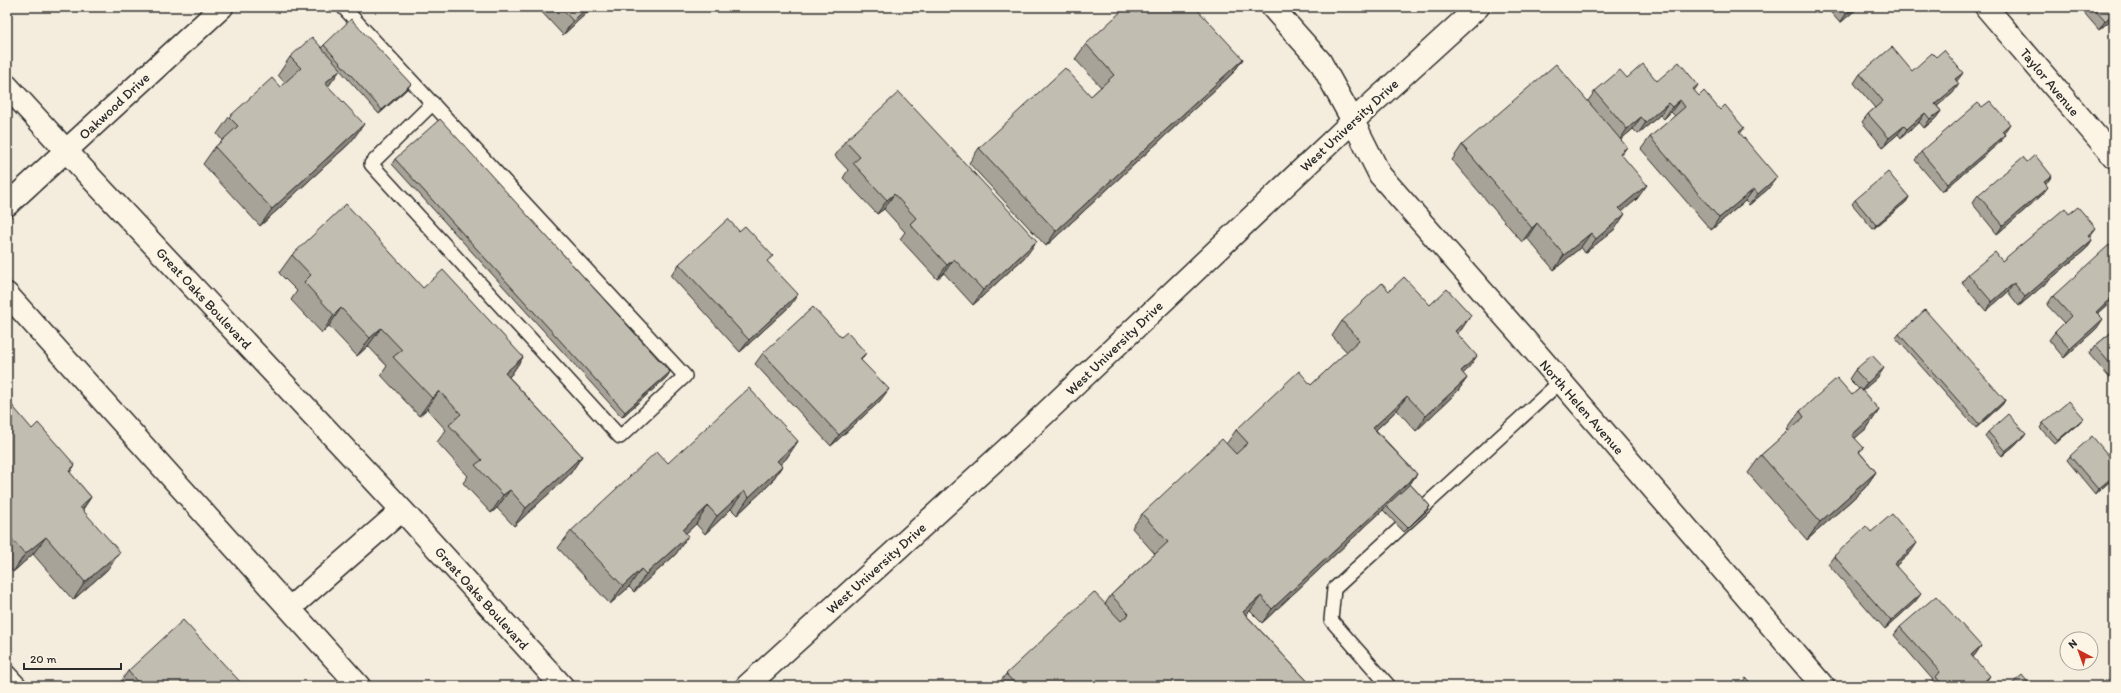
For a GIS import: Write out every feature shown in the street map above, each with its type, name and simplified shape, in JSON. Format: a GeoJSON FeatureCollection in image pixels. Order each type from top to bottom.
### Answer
{"type":"FeatureCollection","features":[{"type":"Feature","properties":{"kind":"street","name":"Oakwood Drive"},"geometry":{"type":"LineString","coordinates":[[7,205],[222,7]]}},
{"type":"Feature","properties":{"kind":"street","name":"North Helen Avenue"},"geometry":{"type":"LineString","coordinates":[[1272,7],[1320,61],[1353,121],[1380,175],[1823,686]]}},
{"type":"Feature","properties":{"kind":"street","name":"West University Drive"},"geometry":{"type":"LineString","coordinates":[[747,686],[1017,440],[1353,121],[1478,7]]}},
{"type":"Feature","properties":{"kind":"street","name":"Taylor Avenue"},"geometry":{"type":"LineString","coordinates":[[1986,7],[2114,157]]}},
{"type":"Feature","properties":{"kind":"street","name":"Great Oaks Boulevard"},"geometry":{"type":"LineString","coordinates":[[7,86],[402,510],[562,686]]}},
{"type":"Feature","properties":{"kind":"street"},"geometry":{"type":"LineString","coordinates":[[7,294],[359,686]]}},
{"type":"Feature","properties":{"kind":"street"},"geometry":{"type":"LineString","coordinates":[[290,608],[402,510]]}},
{"type":"Feature","properties":{"kind":"lane"},"geometry":{"type":"LineString","coordinates":[[343,7],[432,103],[685,376],[620,436],[371,164],[432,103]]}},
{"type":"Feature","properties":{"kind":"lane"},"geometry":{"type":"LineString","coordinates":[[1389,686],[1332,620],[1334,589],[1560,382]]}},
{"type":"Feature","properties":{"kind":"lane"},"geometry":{"type":"LineString","coordinates":[[7,671],[21,686]]}},
{"type":"Feature","properties":{"kind":"building"},"geometry":{"type":"Polygon","coordinates":[[[560,7],[588,7],[573,21],[560,7]]]}},
{"type":"Feature","properties":{"kind":"building"},"geometry":{"type":"Polygon","coordinates":[[[1126,7],[1195,7],[1243,59],[1056,231],[979,148],[1065,68],[1091,96],[1114,75],[1086,44],[1126,7]]]}},
{"type":"Feature","properties":{"kind":"building"},"geometry":{"type":"Polygon","coordinates":[[[1840,7],[1854,7],[1846,14],[1840,7]]]}},
{"type":"Feature","properties":{"kind":"building"},"geometry":{"type":"Polygon","coordinates":[[[2092,7],[2114,7],[2114,13],[2105,21],[2092,7]]]}},
{"type":"Feature","properties":{"kind":"building"},"geometry":{"type":"Polygon","coordinates":[[[351,19],[411,84],[382,110],[324,45],[351,19]]]}},
{"type":"Feature","properties":{"kind":"building"},"geometry":{"type":"Polygon","coordinates":[[[312,37],[341,69],[325,83],[364,124],[272,209],[215,147],[238,126],[229,117],[272,78],[280,87],[301,68],[290,57],[312,37]]]}},
{"type":"Feature","properties":{"kind":"building"},"geometry":{"type":"Polygon","coordinates":[[[1892,47],[1912,71],[1932,53],[1936,57],[1944,50],[1963,73],[1955,79],[1959,84],[1935,104],[1941,111],[1930,119],[1925,113],[1907,129],[1904,126],[1889,138],[1868,114],[1883,101],[1860,74],[1892,47]]]}},
{"type":"Feature","properties":{"kind":"building"},"geometry":{"type":"Polygon","coordinates":[[[1679,62],[1698,85],[1693,89],[1699,96],[1704,91],[1720,110],[1725,105],[1744,128],[1739,132],[1777,177],[1758,194],[1754,189],[1719,218],[1650,137],[1685,107],[1680,100],[1672,107],[1668,103],[1646,122],[1641,117],[1627,129],[1595,91],[1620,70],[1627,78],[1643,64],[1657,81],[1679,62]]]}},
{"type":"Feature","properties":{"kind":"building"},"geometry":{"type":"Polygon","coordinates":[[[1556,64],[1627,147],[1620,153],[1647,185],[1619,208],[1625,214],[1596,239],[1591,233],[1564,255],[1537,223],[1532,228],[1462,145],[1556,64]]]}},
{"type":"Feature","properties":{"kind":"building"},"geometry":{"type":"Polygon","coordinates":[[[899,92],[1037,241],[983,290],[954,259],[947,265],[910,224],[916,218],[894,194],[887,200],[853,163],[860,157],[845,141],[899,92]]]}},
{"type":"Feature","properties":{"kind":"building"},"geometry":{"type":"Polygon","coordinates":[[[1990,101],[2010,124],[2002,131],[2005,135],[1948,184],[1921,152],[1978,103],[1982,107],[1990,101]]]}},
{"type":"Feature","properties":{"kind":"building"},"geometry":{"type":"Polygon","coordinates":[[[440,119],[670,372],[625,412],[395,159],[440,119]]]}},
{"type":"Feature","properties":{"kind":"building"},"geometry":{"type":"Polygon","coordinates":[[[2035,155],[2052,176],[2044,182],[2048,187],[2003,225],[1978,195],[2023,157],[2027,162],[2035,155]]]}},
{"type":"Feature","properties":{"kind":"building"},"geometry":{"type":"Polygon","coordinates":[[[1888,172],[1909,197],[1876,225],[1855,200],[1888,172]]]}},
{"type":"Feature","properties":{"kind":"building"},"geometry":{"type":"Polygon","coordinates":[[[346,204],[423,288],[443,270],[523,357],[505,373],[582,456],[526,508],[510,490],[503,495],[475,465],[482,460],[449,425],[461,414],[439,391],[432,398],[393,357],[402,350],[381,328],[370,338],[341,308],[334,315],[304,282],[311,275],[292,255],[346,204]]]}},
{"type":"Feature","properties":{"kind":"building"},"geometry":{"type":"Polygon","coordinates":[[[2078,207],[2096,228],[2088,235],[2092,240],[2025,297],[2014,283],[1992,302],[1968,274],[1995,252],[2002,261],[2065,208],[2069,214],[2078,207]]]}},
{"type":"Feature","properties":{"kind":"building"},"geometry":{"type":"Polygon","coordinates":[[[728,219],[739,231],[745,226],[773,256],[767,261],[798,294],[749,340],[679,264],[728,219]]]}},
{"type":"Feature","properties":{"kind":"building"},"geometry":{"type":"Polygon","coordinates":[[[2109,245],[2114,251],[2114,295],[2096,312],[2103,319],[2070,349],[2055,332],[2071,316],[2053,296],[2109,245]]]}},
{"type":"Feature","properties":{"kind":"building"},"geometry":{"type":"Polygon","coordinates":[[[1404,277],[1430,305],[1447,289],[1471,315],[1455,331],[1477,356],[1461,371],[1467,378],[1426,416],[1407,396],[1373,428],[1417,474],[1272,609],[1261,596],[1243,612],[1312,686],[1017,686],[1006,674],[1094,592],[1121,621],[1129,614],[1111,595],[1168,542],[1142,514],[1222,439],[1236,454],[1248,443],[1236,430],[1299,371],[1311,385],[1359,340],[1342,321],[1382,283],[1389,291],[1404,277]]]}},
{"type":"Feature","properties":{"kind":"building"},"geometry":{"type":"Polygon","coordinates":[[[813,307],[841,337],[847,332],[866,353],[860,359],[889,389],[839,435],[763,353],[813,307]]]}},
{"type":"Feature","properties":{"kind":"building"},"geometry":{"type":"Polygon","coordinates":[[[1925,310],[2005,400],[1979,424],[1899,334],[1925,310]]]}},
{"type":"Feature","properties":{"kind":"building"},"geometry":{"type":"Polygon","coordinates":[[[2114,330],[2114,368],[2095,346],[2114,330]]]}},
{"type":"Feature","properties":{"kind":"building"},"geometry":{"type":"Polygon","coordinates":[[[1872,355],[1884,368],[1867,383],[1855,370],[1872,355]]]}},
{"type":"Feature","properties":{"kind":"building"},"geometry":{"type":"Polygon","coordinates":[[[1837,378],[1852,395],[1860,388],[1879,410],[1852,435],[1864,448],[1859,452],[1876,472],[1820,522],[1761,455],[1804,417],[1800,411],[1837,378]]]}},
{"type":"Feature","properties":{"kind":"building"},"geometry":{"type":"Polygon","coordinates":[[[749,388],[798,441],[777,461],[782,466],[749,497],[744,491],[717,516],[708,506],[683,530],[688,536],[646,574],[641,569],[623,586],[571,531],[657,451],[668,463],[749,388]]]}},
{"type":"Feature","properties":{"kind":"building"},"geometry":{"type":"Polygon","coordinates":[[[2069,401],[2084,418],[2058,440],[2043,423],[2069,401]]]}},
{"type":"Feature","properties":{"kind":"building"},"geometry":{"type":"Polygon","coordinates":[[[10,403],[32,429],[38,423],[75,465],[69,471],[91,497],[80,507],[120,552],[85,582],[46,537],[25,554],[7,533],[7,406],[10,403]]]}},
{"type":"Feature","properties":{"kind":"building"},"geometry":{"type":"Polygon","coordinates":[[[2008,414],[2026,434],[2005,451],[1988,432],[2008,414]]]}},
{"type":"Feature","properties":{"kind":"building"},"geometry":{"type":"Polygon","coordinates":[[[2092,436],[2114,462],[2114,476],[2098,489],[2070,456],[2092,436]]]}},
{"type":"Feature","properties":{"kind":"building"},"geometry":{"type":"Polygon","coordinates":[[[1410,484],[1430,506],[1408,528],[1386,506],[1410,484]]]}},
{"type":"Feature","properties":{"kind":"building"},"geometry":{"type":"Polygon","coordinates":[[[1892,514],[1917,543],[1894,564],[1921,594],[1891,621],[1834,556],[1866,526],[1871,532],[1892,514]]]}},
{"type":"Feature","properties":{"kind":"building"},"geometry":{"type":"Polygon","coordinates":[[[1936,596],[1981,646],[1971,655],[1990,676],[1979,686],[1944,686],[1936,677],[1940,672],[1900,627],[1936,596]]]}},
{"type":"Feature","properties":{"kind":"building"},"geometry":{"type":"Polygon","coordinates":[[[183,620],[244,686],[141,686],[128,671],[183,620]]]}},
{"type":"Feature","properties":{"kind":"building"},"geometry":{"type":"Polygon","coordinates":[[[2022,675],[2031,686],[2010,686],[2022,675]]]}},
{"type":"Feature","properties":{"kind":"building"},"geometry":{"type":"Polygon","coordinates":[[[1746,678],[1754,686],[1737,686],[1746,678]]]}}]}
